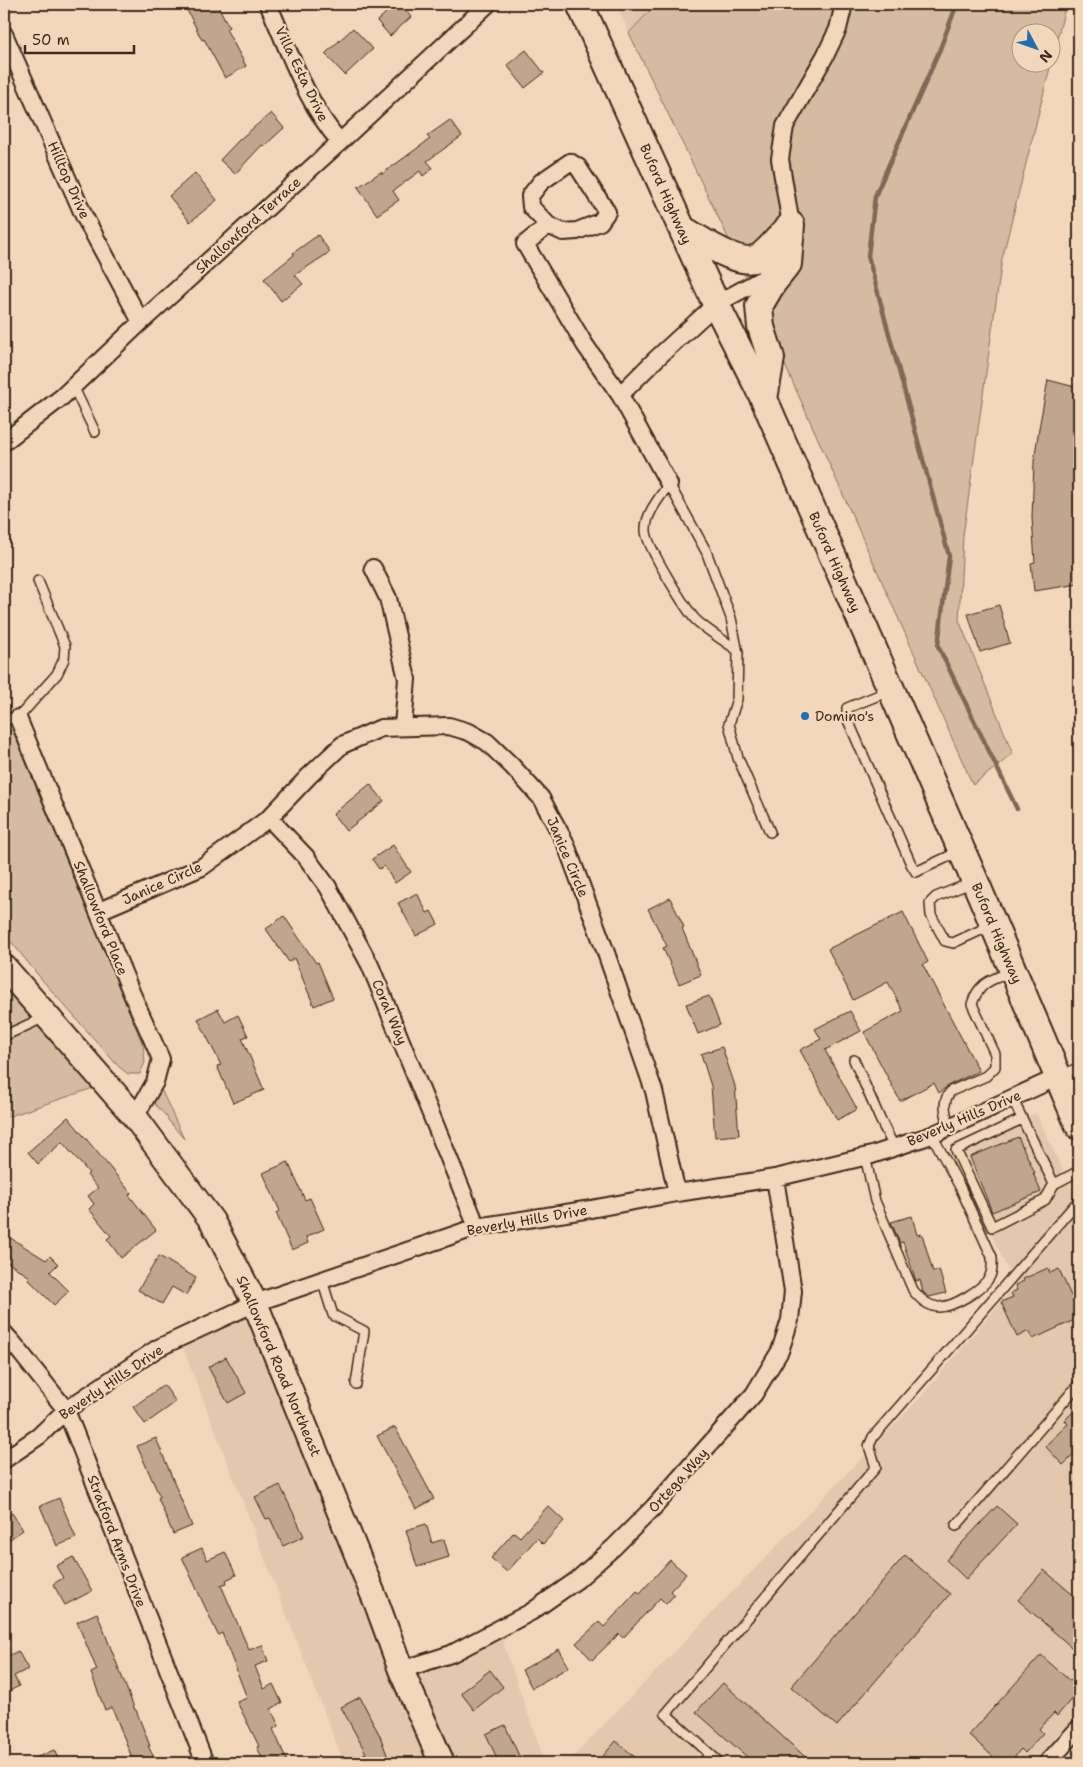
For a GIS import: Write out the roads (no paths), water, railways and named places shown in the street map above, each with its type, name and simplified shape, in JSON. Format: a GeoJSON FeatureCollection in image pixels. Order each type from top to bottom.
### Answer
{"type":"FeatureCollection","features":[{"type":"Feature","properties":{"kind":"main road","name":"Buford Highway"},"geometry":{"type":"LineString","coordinates":[[580,4],[716,304],[764,400],[976,881],[1013,971],[1069,1072],[1079,1126]]}},
{"type":"Feature","properties":{"kind":"main road"},"geometry":{"type":"LineString","coordinates":[[682,229],[728,255],[742,260],[757,258],[791,225]]}},
{"type":"Feature","properties":{"kind":"main road"},"geometry":{"type":"LineString","coordinates":[[764,400],[771,358],[761,327],[759,306],[772,284],[788,264],[791,225]]}},
{"type":"Feature","properties":{"kind":"street","name":"Villa Esta Drive"},"geometry":{"type":"LineString","coordinates":[[268,4],[311,99],[326,126],[340,142]]}},
{"type":"Feature","properties":{"kind":"street","name":"Shallowford Terrace"},"geometry":{"type":"LineString","coordinates":[[4,442],[62,397],[141,322],[340,142],[488,4]]}},
{"type":"Feature","properties":{"kind":"street"},"geometry":{"type":"LineString","coordinates":[[620,395],[716,304],[764,278],[791,225],[780,159],[785,126],[826,56],[838,29],[844,4]]}},
{"type":"Feature","properties":{"kind":"street","name":"Hilltop Drive"},"geometry":{"type":"LineString","coordinates":[[4,34],[84,216],[141,322]]}},
{"type":"Feature","properties":{"kind":"street"},"geometry":{"type":"LineString","coordinates":[[570,162],[578,167],[607,212],[600,222],[577,231],[562,232],[548,225],[531,207],[530,196],[542,182],[570,162]]}},
{"type":"Feature","properties":{"kind":"street"},"geometry":{"type":"LineString","coordinates":[[548,225],[526,244],[585,345],[620,395],[669,484]]}},
{"type":"Feature","properties":{"kind":"street"},"geometry":{"type":"LineString","coordinates":[[373,568],[388,598],[407,679],[403,726]]}},
{"type":"Feature","properties":{"kind":"street","name":"Shallowford Place"},"geometry":{"type":"LineString","coordinates":[[11,719],[99,911],[132,994],[161,1059],[155,1082],[135,1117]]}},
{"type":"Feature","properties":{"kind":"street","name":"Janice Circle"},"geometry":{"type":"LineString","coordinates":[[99,911],[202,867],[269,818],[342,745],[380,728],[449,726],[469,732],[487,742],[542,798],[565,842],[651,1082],[677,1192]]}},
{"type":"Feature","properties":{"kind":"street","name":"Coral Way"},"geometry":{"type":"LineString","coordinates":[[269,818],[306,857],[328,886],[370,965],[477,1227]]}},
{"type":"Feature","properties":{"kind":"street","name":"Shallowford Road Northeast"},"geometry":{"type":"LineString","coordinates":[[4,967],[135,1117],[212,1221],[255,1303],[370,1586],[401,1670],[442,1763]]}},
{"type":"Feature","properties":{"kind":"street","name":"Beverly Hills Drive"},"geometry":{"type":"LineString","coordinates":[[4,1460],[39,1436],[66,1410],[158,1348],[255,1303],[477,1227],[591,1209],[677,1192],[775,1178],[865,1156],[932,1134],[1069,1072]]}},
{"type":"Feature","properties":{"kind":"street","name":"Ortega Way"},"geometry":{"type":"LineString","coordinates":[[401,1670],[451,1654],[531,1612],[577,1580],[614,1547],[654,1507],[754,1394],[780,1351],[790,1320],[794,1291],[775,1178]]}},
{"type":"Feature","properties":{"kind":"street","name":"Stratford Arms Drive"},"geometry":{"type":"LineString","coordinates":[[4,1333],[14,1343],[66,1410],[205,1763]]}},
{"type":"Feature","properties":{"kind":"street"},"geometry":{"type":"LineString","coordinates":[[1047,1763],[1079,1728]]}},
{"type":"Feature","properties":{"kind":"lane"},"geometry":{"type":"LineString","coordinates":[[73,386],[95,432]]}},
{"type":"Feature","properties":{"kind":"lane"},"geometry":{"type":"LineString","coordinates":[[737,650],[695,619],[671,583],[654,552],[646,531],[652,508],[669,484],[706,551],[731,618],[737,650],[737,699],[729,724],[738,758],[770,832]]}},
{"type":"Feature","properties":{"kind":"lane"},"geometry":{"type":"LineString","coordinates":[[11,719],[57,674],[64,659],[65,646],[38,581]]}},
{"type":"Feature","properties":{"kind":"lane"},"geometry":{"type":"LineString","coordinates":[[892,690],[847,708],[847,718],[916,872],[962,850]]}},
{"type":"Feature","properties":{"kind":"lane"},"geometry":{"type":"LineString","coordinates":[[976,881],[936,897],[930,903],[931,915],[946,941],[953,943],[994,924]]}},
{"type":"Feature","properties":{"kind":"lane"},"geometry":{"type":"LineString","coordinates":[[948,1127],[944,1101],[948,1094],[986,1076],[995,1067],[995,1054],[972,1004],[976,993],[986,982],[1013,971]]}},
{"type":"Feature","properties":{"kind":"lane"},"geometry":{"type":"LineString","coordinates":[[4,1036],[47,1016]]}},
{"type":"Feature","properties":{"kind":"lane"},"geometry":{"type":"LineString","coordinates":[[854,1060],[894,1147]]}},
{"type":"Feature","properties":{"kind":"lane"},"geometry":{"type":"LineString","coordinates":[[1012,1098],[1054,1184]]}},
{"type":"Feature","properties":{"kind":"lane"},"geometry":{"type":"LineString","coordinates":[[1022,1119],[956,1150],[992,1228],[1045,1200],[1054,1184],[1079,1171]]}},
{"type":"Feature","properties":{"kind":"lane"},"geometry":{"type":"LineString","coordinates":[[865,1156],[875,1201],[913,1290],[920,1299],[929,1304],[938,1307],[950,1305],[977,1291],[985,1283],[993,1266],[992,1257],[960,1187],[932,1134]]}},
{"type":"Feature","properties":{"kind":"lane"},"geometry":{"type":"LineString","coordinates":[[720,1763],[666,1714],[876,1467],[869,1446],[873,1436],[1079,1200]]}},
{"type":"Feature","properties":{"kind":"lane"},"geometry":{"type":"LineString","coordinates":[[322,1280],[333,1315],[364,1331],[356,1384]]}},
{"type":"Feature","properties":{"kind":"lane"},"geometry":{"type":"LineString","coordinates":[[956,1526],[1079,1384]]}},
{"type":"Feature","properties":{"kind":"lane"},"geometry":{"type":"LineString","coordinates":[[703,1763],[710,1754]]}},
{"type":"Feature","properties":{"kind":"waterway"},"geometry":{"type":"LineString","coordinates":[[957,4],[938,54],[875,196],[868,256],[949,556],[938,646],[1017,809]]}},
{"type":"Feature","properties":{"kind":"place","name":"Domino's"},"geometry":{"type":"Point","coordinates":[805,716]}}]}
